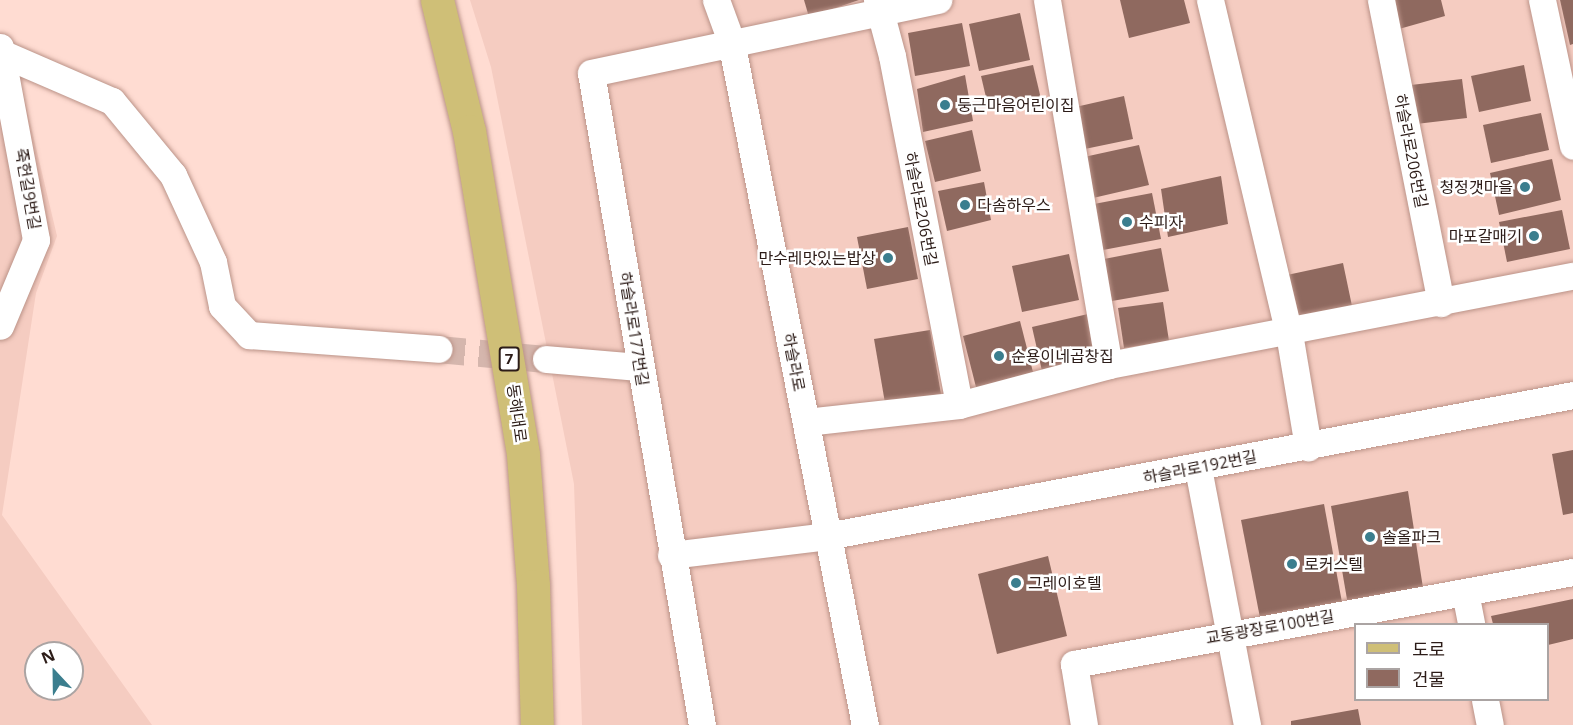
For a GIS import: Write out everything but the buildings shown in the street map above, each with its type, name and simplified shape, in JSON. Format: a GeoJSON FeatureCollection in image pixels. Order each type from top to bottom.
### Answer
{"type":"FeatureCollection","features":[{"type":"Feature","properties":{"kind":"main road","name":"동해대로"},"geometry":{"type":"LineString","coordinates":[[437,0],[469,131],[523,455],[533,586],[537,725]]}},
{"type":"Feature","properties":{"kind":"street","name":"하슬라로"},"geometry":{"type":"LineString","coordinates":[[716,0],[731,41],[806,422],[826,536],[865,725]]}},
{"type":"Feature","properties":{"kind":"street"},"geometry":{"type":"LineString","coordinates":[[731,41],[878,7],[938,0]]}},
{"type":"Feature","properties":{"kind":"street"},"geometry":{"type":"LineString","coordinates":[[1047,0],[1109,365]]}},
{"type":"Feature","properties":{"kind":"street"},"geometry":{"type":"LineString","coordinates":[[1210,0],[1289,333],[1308,447]]}},
{"type":"Feature","properties":{"kind":"street","name":"하슬라로206번길"},"geometry":{"type":"LineString","coordinates":[[1381,0],[1441,303]]}},
{"type":"Feature","properties":{"kind":"street"},"geometry":{"type":"LineString","coordinates":[[1542,0],[1573,146]]}},
{"type":"Feature","properties":{"kind":"street","name":"하슬라로206번길"},"geometry":{"type":"LineString","coordinates":[[878,7],[892,56],[959,405]]}},
{"type":"Feature","properties":{"kind":"street","name":"하슬라로177번길"},"geometry":{"type":"LineString","coordinates":[[702,725],[671,555],[591,73],[731,41]]}},
{"type":"Feature","properties":{"kind":"street"},"geometry":{"type":"LineString","coordinates":[[1,50],[112,101],[173,175],[213,262],[222,306],[249,335],[438,349]]}},
{"type":"Feature","properties":{"kind":"street","name":"죽헌길9번길"},"geometry":{"type":"LineString","coordinates":[[0,326],[36,240],[1,50]]}},
{"type":"Feature","properties":{"kind":"street"},"geometry":{"type":"LineString","coordinates":[[806,422],[959,405],[1109,365],[1289,333],[1573,276]]}},
{"type":"Feature","properties":{"kind":"street"},"geometry":{"type":"LineString","coordinates":[[546,359],[640,367]]}},
{"type":"Feature","properties":{"kind":"street","name":"하슬라로192번길"},"geometry":{"type":"LineString","coordinates":[[671,555],[826,536],[1198,468],[1573,395]]}},
{"type":"Feature","properties":{"kind":"street"},"geometry":{"type":"LineString","coordinates":[[1198,468],[1247,725]]}},
{"type":"Feature","properties":{"kind":"street","name":"교동광장로100번길"},"geometry":{"type":"LineString","coordinates":[[1084,725],[1074,664],[1573,572]]}},
{"type":"Feature","properties":{"kind":"street"},"geometry":{"type":"LineString","coordinates":[[1464,592],[1471,623]]}},
{"type":"Feature","properties":{"kind":"street"},"geometry":{"type":"LineString","coordinates":[[1485,701],[1490,725]]}},
{"type":"Feature","properties":{"kind":"shaded area"},"geometry":{"type":"Polygon","coordinates":[[[470,0],[1573,0],[1573,725],[582,725],[574,484],[491,67],[470,0]]]}},
{"type":"Feature","properties":{"kind":"shaded area"},"geometry":{"type":"Polygon","coordinates":[[[0,63],[23,93],[57,236],[36,293],[2,515],[152,725],[0,725],[0,63]]]}},
{"type":"Feature","properties":{"kind":"tunnel"},"geometry":{"type":"LineString","coordinates":[[438,349],[546,359]]}},
{"type":"Feature","properties":{"kind":"place","name":"둥근마음어린이집"},"geometry":{"type":"Point","coordinates":[945,105]}},
{"type":"Feature","properties":{"kind":"place","name":"청정갯마을"},"geometry":{"type":"Point","coordinates":[1525,187]}},
{"type":"Feature","properties":{"kind":"place","name":"다솜하우스"},"geometry":{"type":"Point","coordinates":[965,205]}},
{"type":"Feature","properties":{"kind":"place","name":"수피자"},"geometry":{"type":"Point","coordinates":[1127,222]}},
{"type":"Feature","properties":{"kind":"place","name":"마포갈매기"},"geometry":{"type":"Point","coordinates":[1534,236]}},
{"type":"Feature","properties":{"kind":"place","name":"만수레맛있는밥상"},"geometry":{"type":"Point","coordinates":[888,258]}},
{"type":"Feature","properties":{"kind":"place","name":"순용이네곱창집"},"geometry":{"type":"Point","coordinates":[999,356]}},
{"type":"Feature","properties":{"kind":"place","name":"솔올파크"},"geometry":{"type":"Point","coordinates":[1370,537]}},
{"type":"Feature","properties":{"kind":"place","name":"로커스텔"},"geometry":{"type":"Point","coordinates":[1292,564]}},
{"type":"Feature","properties":{"kind":"place","name":"그레이호텔"},"geometry":{"type":"Point","coordinates":[1016,583]}}]}
